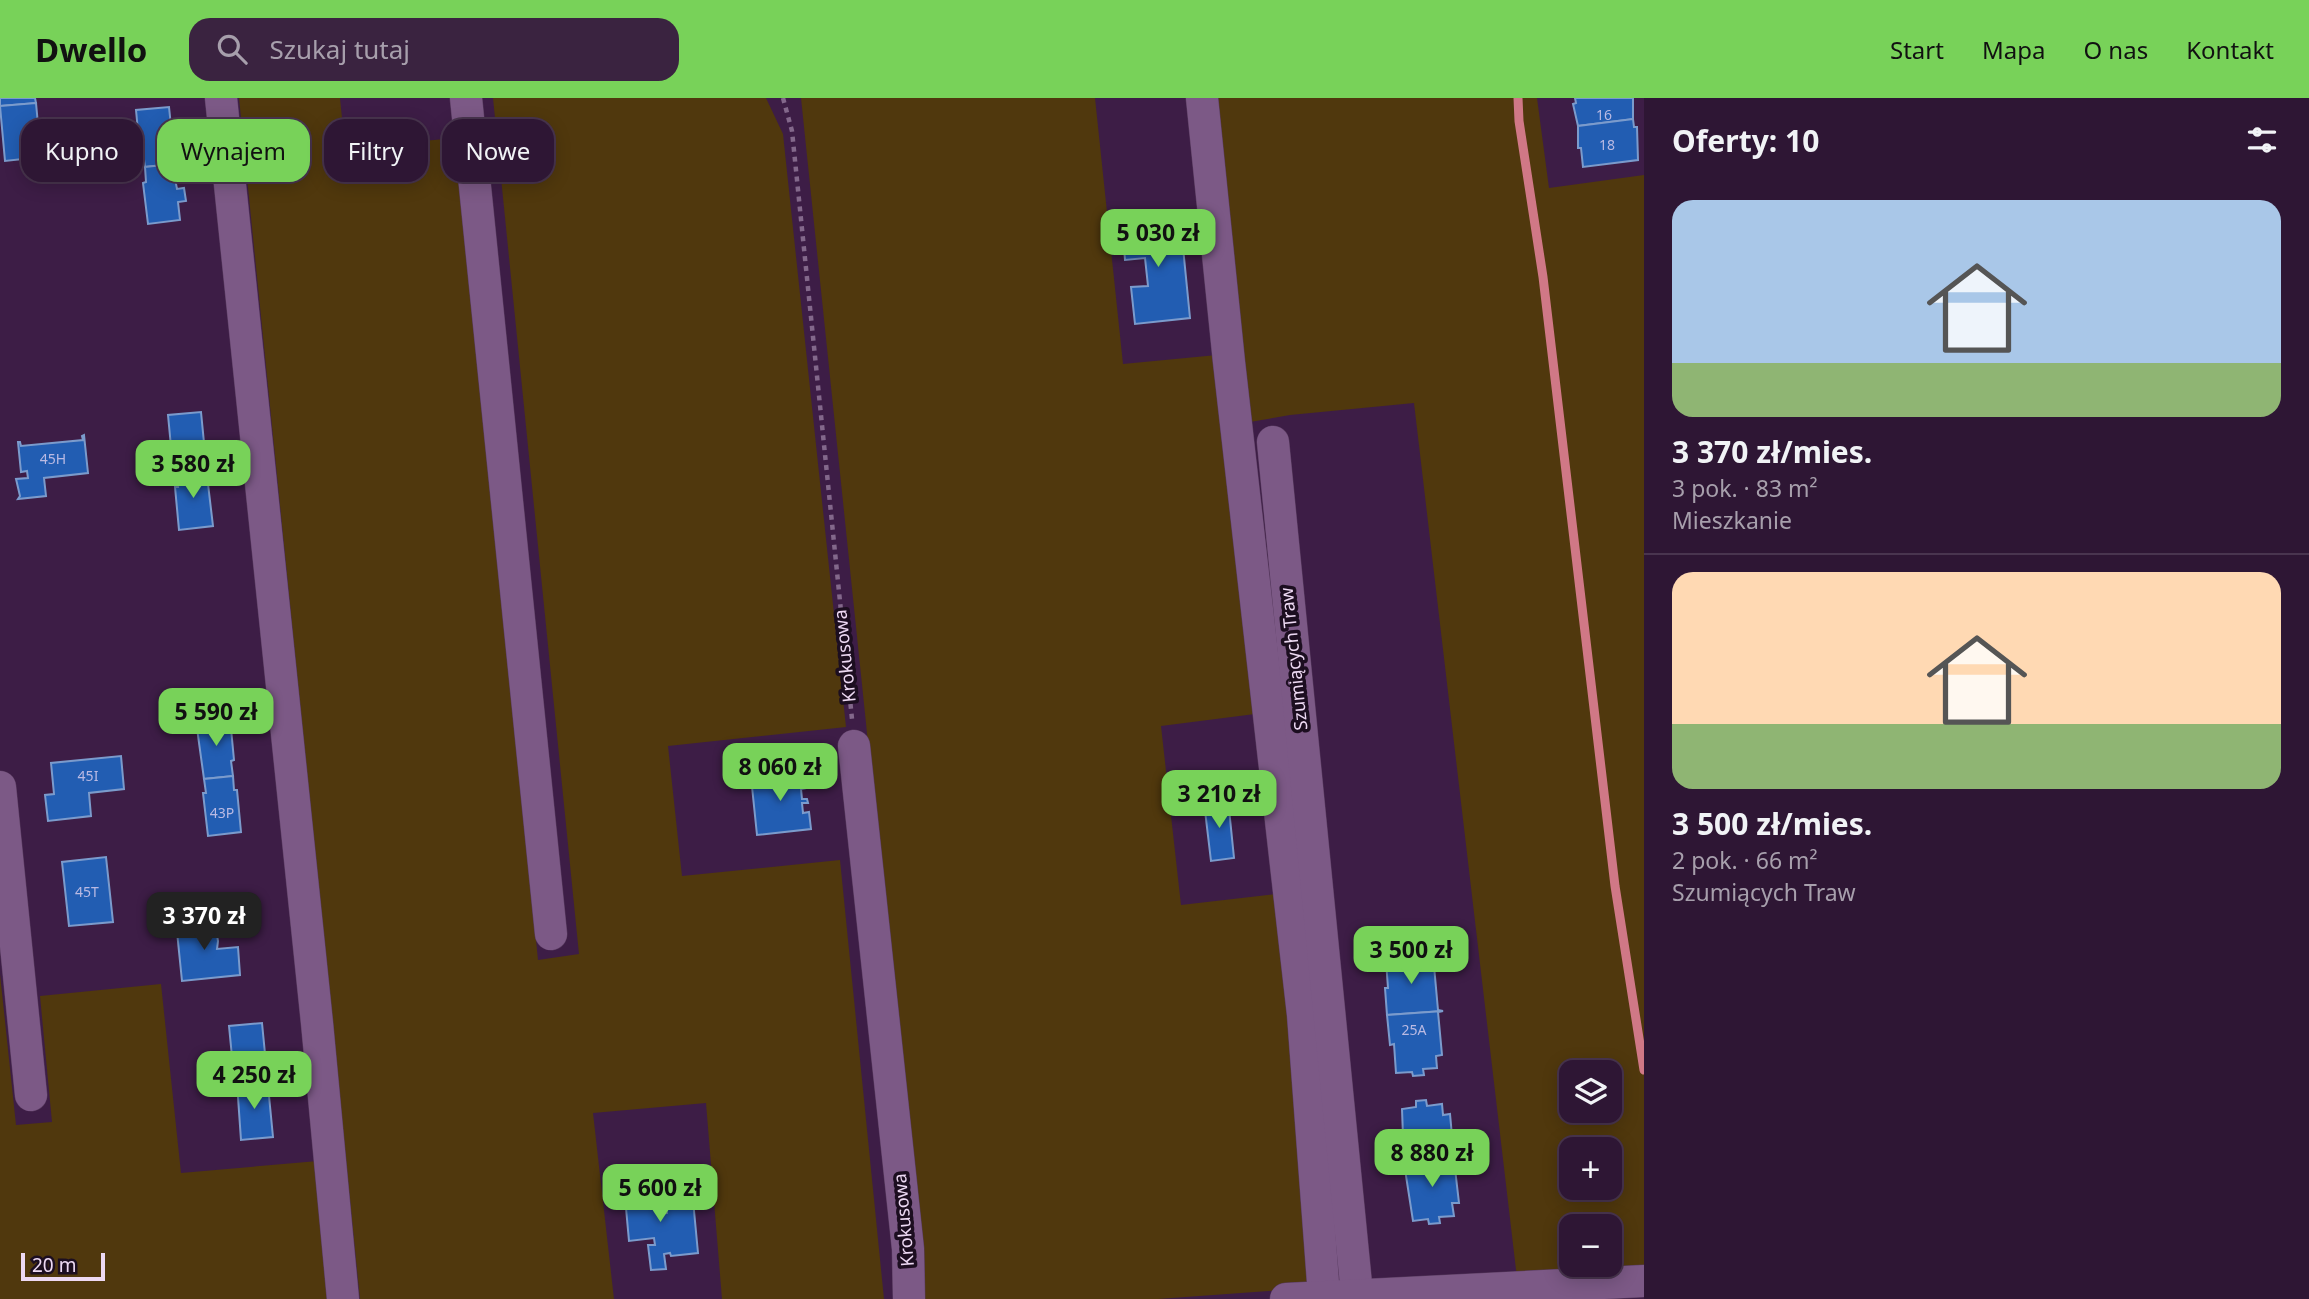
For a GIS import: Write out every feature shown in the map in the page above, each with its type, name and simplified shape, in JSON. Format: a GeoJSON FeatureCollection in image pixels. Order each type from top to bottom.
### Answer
{"type":"FeatureCollection","features":[{"type":"Feature","properties":{"kind":"street"},"geometry":{"type":"LineString","coordinates":[[221,98],[313,982],[343,1299]]}},
{"type":"Feature","properties":{"kind":"street"},"geometry":{"type":"LineString","coordinates":[[466,98],[551,934]]}},
{"type":"Feature","properties":{"kind":"street"},"geometry":{"type":"LineString","coordinates":[[1202,98],[1303,1014],[1324,1296]]}},
{"type":"Feature","properties":{"kind":"street","name":"Szumiących Traw"},"geometry":{"type":"LineString","coordinates":[[1273,442],[1357,1294]]}},
{"type":"Feature","properties":{"kind":"street","name":"Krokusowa"},"geometry":{"type":"LineString","coordinates":[[855,746],[908,1250],[909,1299]]}},
{"type":"Feature","properties":{"kind":"street"},"geometry":{"type":"LineString","coordinates":[[0,787],[31,1095]]}},
{"type":"Feature","properties":{"kind":"street"},"geometry":{"type":"LineString","coordinates":[[1286,1299],[1357,1294],[1512,1293],[1644,1281]]}},
{"type":"Feature","properties":{"kind":"path","name":"Krokusowa"},"geometry":{"type":"LineString","coordinates":[[783,98],[792,131],[855,746]]}},
{"type":"Feature","properties":{"kind":"shaded area"},"geometry":{"type":"Polygon","coordinates":[[[239,98],[340,98],[342,119],[324,119],[324,182],[428,182],[428,141],[442,139],[442,182],[460,182],[538,960],[579,954],[501,182],[554,182],[554,119],[495,119],[493,98],[766,98],[783,134],[846,727],[668,746],[682,876],[840,860],[884,1299],[722,1299],[706,1103],[593,1113],[614,1299],[360,1299],[247,182],[310,182],[310,119],[241,119],[239,98]]]}},
{"type":"Feature","properties":{"kind":"shaded area"},"geometry":{"type":"Polygon","coordinates":[[[801,98],[1095,98],[1123,364],[1217,355],[1255,714],[1161,726],[1181,905],[1276,894],[1312,1288],[1158,1299],[921,1299],[866,723],[801,98]]]}},
{"type":"Feature","properties":{"kind":"shaded area"},"geometry":{"type":"Polygon","coordinates":[[[1214,98],[1537,98],[1549,188],[1644,175],[1644,1272],[1622,1273],[1622,1214],[1559,1214],[1559,1276],[1517,1278],[1414,403],[1290,415],[1250,422],[1214,98]]]}},
{"type":"Feature","properties":{"kind":"shaded area"},"geometry":{"type":"Polygon","coordinates":[[[0,974],[16,1125],[52,1122],[40,996],[161,984],[181,1173],[318,1161],[334,1299],[0,1299],[0,974]]]}},
{"type":"Feature","properties":{"kind":"building"},"geometry":{"type":"Polygon","coordinates":[[[0,98],[35,98],[36,103],[0,106],[0,98]]]}},
{"type":"Feature","properties":{"kind":"building"},"geometry":{"type":"Polygon","coordinates":[[[1575,98],[1633,98],[1633,119],[1578,126],[1573,104],[1576,103],[1575,98]]]}},
{"type":"Feature","properties":{"kind":"building"},"geometry":{"type":"Polygon","coordinates":[[[36,103],[37,119],[21,119],[21,159],[5,161],[0,106],[36,103]]]}},
{"type":"Feature","properties":{"kind":"building"},"geometry":{"type":"Polygon","coordinates":[[[169,107],[170,119],[157,119],[157,166],[145,167],[143,119],[137,119],[136,110],[169,107]]]}},
{"type":"Feature","properties":{"kind":"building"},"geometry":{"type":"Polygon","coordinates":[[[1633,119],[1634,127],[1637,127],[1638,160],[1583,167],[1581,148],[1578,148],[1578,126],[1633,119]]]}},
{"type":"Feature","properties":{"kind":"building"},"geometry":{"type":"Polygon","coordinates":[[[157,166],[157,182],[176,182],[177,189],[184,188],[186,201],[178,202],[180,220],[148,224],[143,183],[146,182],[145,167],[157,166]]]}},
{"type":"Feature","properties":{"kind":"building"},"geometry":{"type":"Polygon","coordinates":[[[1180,217],[1190,318],[1135,324],[1131,287],[1148,286],[1145,258],[1125,260],[1122,222],[1180,217]]]}},
{"type":"Feature","properties":{"kind":"building"},"geometry":{"type":"Polygon","coordinates":[[[201,412],[204,469],[176,472],[168,415],[201,412]]]}},
{"type":"Feature","properties":{"kind":"building"},"geometry":{"type":"Polygon","coordinates":[[[84,435],[88,473],[44,478],[46,496],[18,499],[20,496],[16,479],[28,478],[27,471],[21,472],[18,442],[21,446],[83,440],[84,435]]]}},
{"type":"Feature","properties":{"kind":"building"},"geometry":{"type":"Polygon","coordinates":[[[204,469],[213,526],[179,530],[176,472],[204,469]]]}},
{"type":"Feature","properties":{"kind":"building"},"geometry":{"type":"Polygon","coordinates":[[[230,718],[233,776],[204,779],[196,721],[230,718]]]}},
{"type":"Feature","properties":{"kind":"building"},"geometry":{"type":"Polygon","coordinates":[[[121,756],[124,789],[89,793],[91,816],[48,821],[45,795],[54,794],[51,763],[121,756]]]}},
{"type":"Feature","properties":{"kind":"building"},"geometry":{"type":"Polygon","coordinates":[[[805,771],[807,788],[801,789],[802,799],[807,799],[808,803],[802,803],[803,813],[809,812],[811,829],[757,835],[751,777],[805,771]]]}},
{"type":"Feature","properties":{"kind":"building"},"geometry":{"type":"Polygon","coordinates":[[[233,776],[241,832],[208,836],[204,779],[233,776]]]}},
{"type":"Feature","properties":{"kind":"building"},"geometry":{"type":"Polygon","coordinates":[[[1228,799],[1234,858],[1211,861],[1204,802],[1228,799]]]}},
{"type":"Feature","properties":{"kind":"building"},"geometry":{"type":"Polygon","coordinates":[[[106,857],[113,922],[69,926],[62,862],[106,857]]]}},
{"type":"Feature","properties":{"kind":"building"},"geometry":{"type":"Polygon","coordinates":[[[214,918],[217,949],[238,947],[240,975],[182,981],[176,922],[214,918]]]}},
{"type":"Feature","properties":{"kind":"building"},"geometry":{"type":"Polygon","coordinates":[[[1410,952],[1410,958],[1426,956],[1427,967],[1434,966],[1438,1010],[1443,1011],[1387,1015],[1386,961],[1400,959],[1399,953],[1410,952]]]}},
{"type":"Feature","properties":{"kind":"building"},"geometry":{"type":"Polygon","coordinates":[[[1443,1011],[1438,1012],[1442,1055],[1436,1056],[1437,1068],[1423,1069],[1424,1075],[1413,1076],[1412,1072],[1396,1073],[1394,1044],[1390,1045],[1387,1015],[1443,1011]]]}},
{"type":"Feature","properties":{"kind":"building"},"geometry":{"type":"Polygon","coordinates":[[[262,1023],[265,1080],[237,1083],[229,1026],[262,1023]]]}},
{"type":"Feature","properties":{"kind":"building"},"geometry":{"type":"Polygon","coordinates":[[[265,1080],[273,1137],[241,1140],[237,1083],[265,1080]]]}},
{"type":"Feature","properties":{"kind":"building"},"geometry":{"type":"Polygon","coordinates":[[[1426,1100],[1427,1106],[1442,1104],[1443,1115],[1450,1114],[1454,1158],[1459,1158],[1404,1163],[1402,1109],[1416,1107],[1416,1101],[1426,1100]]]}},
{"type":"Feature","properties":{"kind":"building"},"geometry":{"type":"Polygon","coordinates":[[[1459,1158],[1454,1160],[1459,1203],[1452,1203],[1454,1216],[1439,1217],[1440,1223],[1429,1224],[1428,1219],[1413,1221],[1404,1163],[1459,1158]]]}},
{"type":"Feature","properties":{"kind":"building"},"geometry":{"type":"Polygon","coordinates":[[[657,1182],[660,1214],[667,1213],[666,1203],[693,1200],[698,1253],[671,1256],[670,1253],[664,1254],[666,1269],[651,1270],[648,1245],[655,1245],[654,1238],[629,1241],[624,1186],[657,1182]]]}},
{"type":"Feature","properties":{"kind":"waterway"},"geometry":{"type":"LineString","coordinates":[[1518,98],[1519,121],[1543,277],[1615,886],[1644,1070]]}}]}
